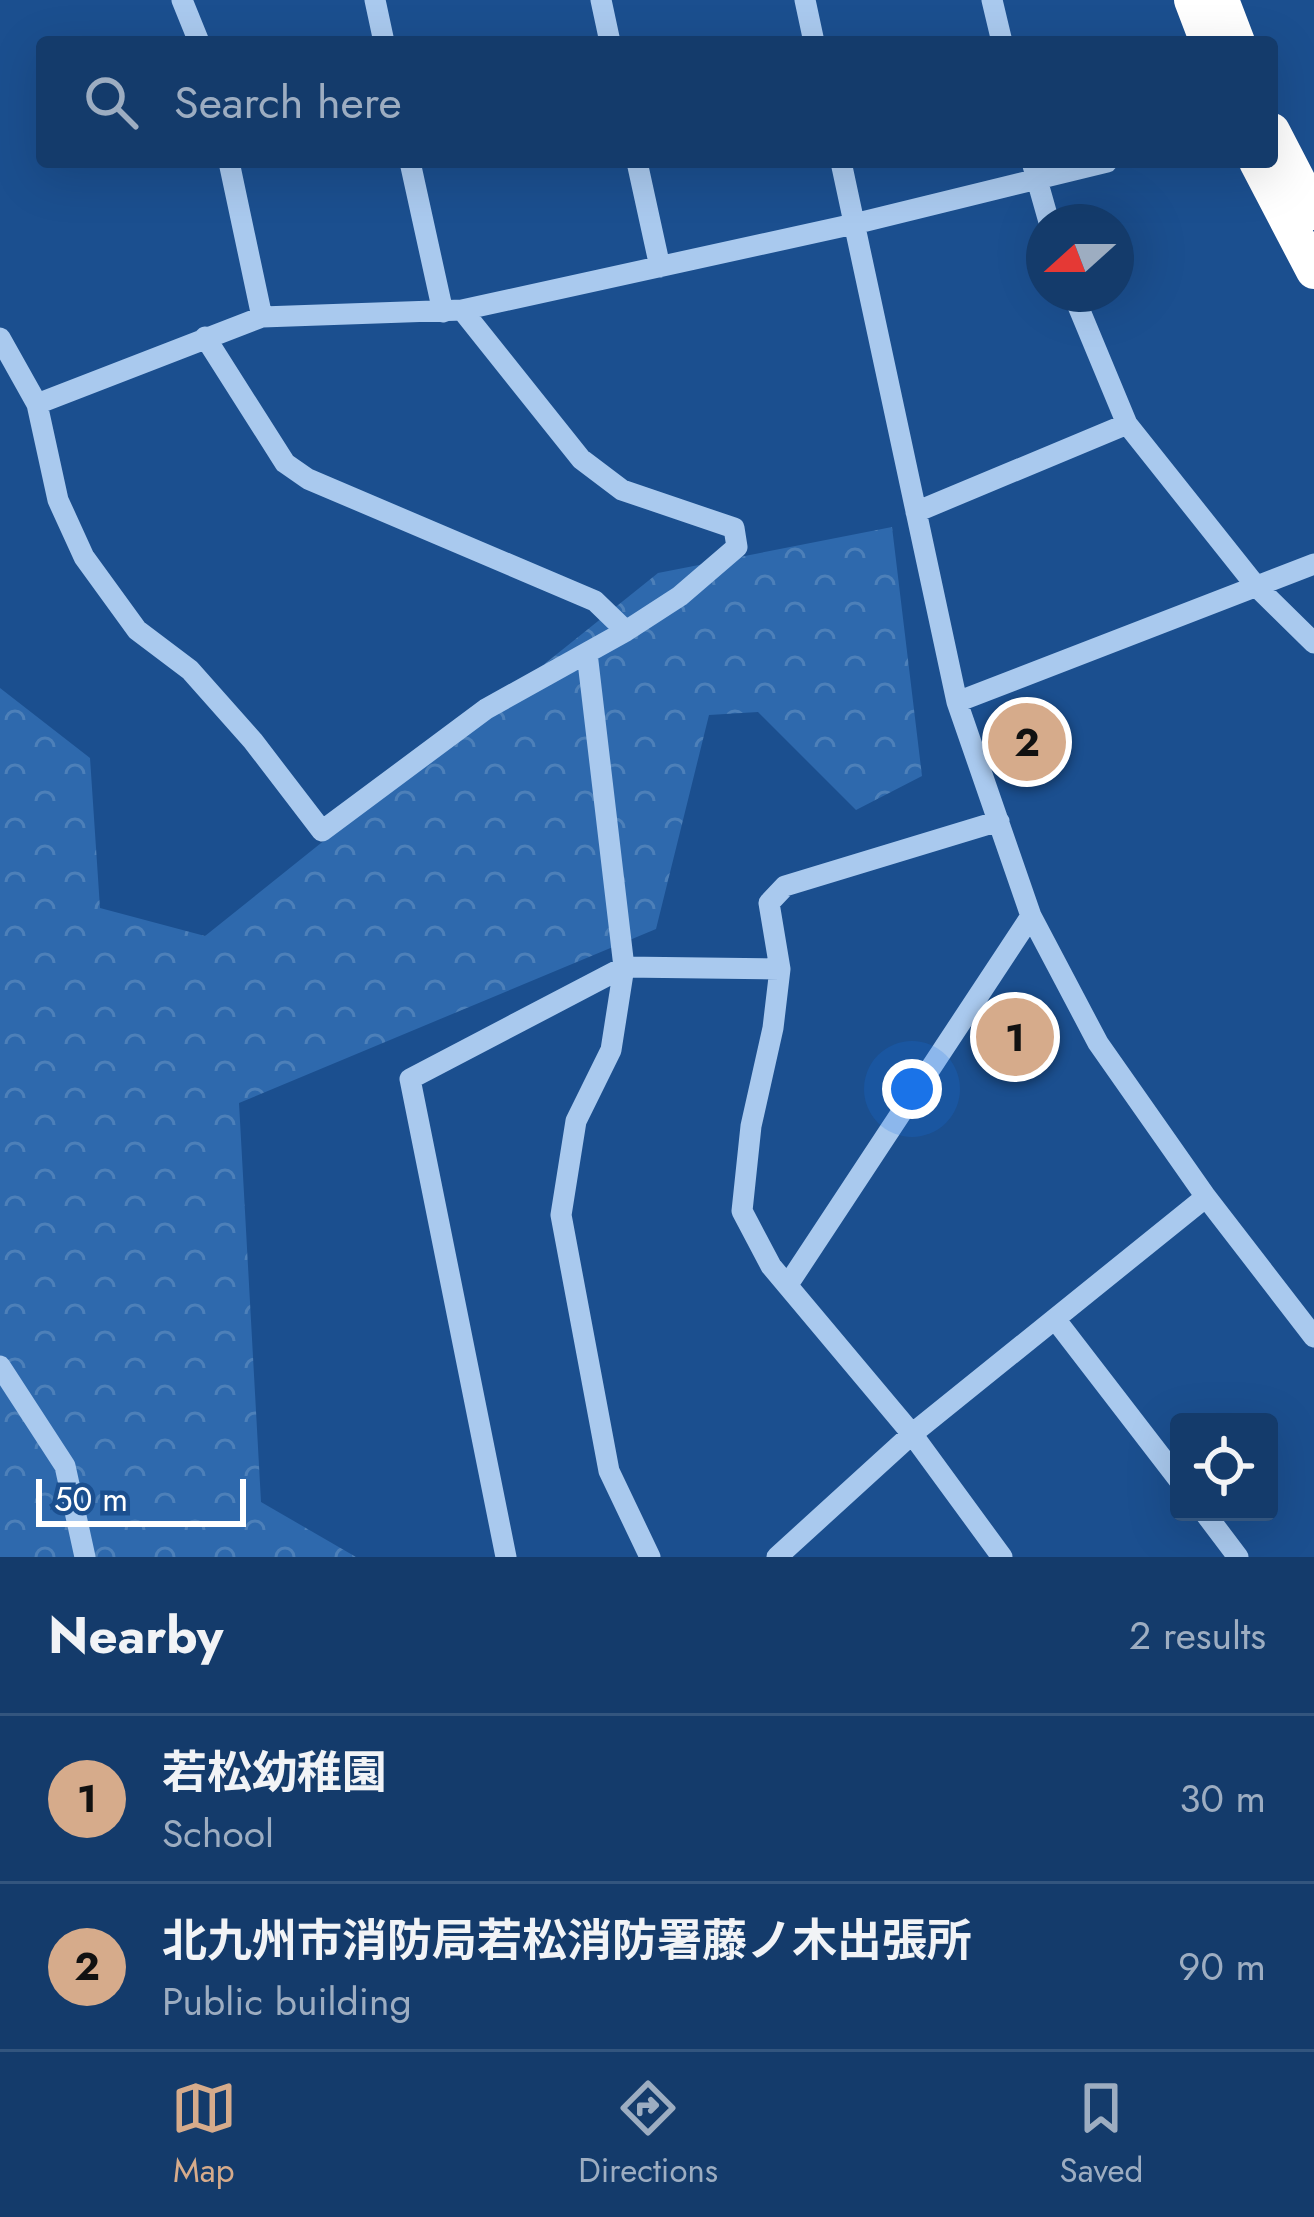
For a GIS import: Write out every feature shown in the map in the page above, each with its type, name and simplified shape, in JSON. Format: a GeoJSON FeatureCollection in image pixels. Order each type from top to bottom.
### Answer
{"type":"FeatureCollection","features":[{"type":"Feature","properties":{"kind":"highway"},"geometry":{"type":"LineString","coordinates":[[1192,0],[1206,36]]}},
{"type":"Feature","properties":{"kind":"highway"},"geometry":{"type":"LineString","coordinates":[[1221,0],[1235,36]]}},
{"type":"Feature","properties":{"kind":"highway"},"geometry":{"type":"LineString","coordinates":[[1278,143],[1314,212]]}},
{"type":"Feature","properties":{"kind":"highway"},"geometry":{"type":"LineString","coordinates":[[1260,168],[1314,271]]}},
{"type":"Feature","properties":{"kind":"street"},"geometry":{"type":"LineString","coordinates":[[182,0],[197,36]]}},
{"type":"Feature","properties":{"kind":"street"},"geometry":{"type":"LineString","coordinates":[[375,0],[383,36]]}},
{"type":"Feature","properties":{"kind":"street"},"geometry":{"type":"LineString","coordinates":[[601,0],[609,36]]}},
{"type":"Feature","properties":{"kind":"street"},"geometry":{"type":"LineString","coordinates":[[805,0],[813,36]]}},
{"type":"Feature","properties":{"kind":"street"},"geometry":{"type":"LineString","coordinates":[[992,0],[1001,36]]}},
{"type":"Feature","properties":{"kind":"street"},"geometry":{"type":"LineString","coordinates":[[230,168],[262,317]]}},
{"type":"Feature","properties":{"kind":"street"},"geometry":{"type":"LineString","coordinates":[[0,338],[37,404],[58,500],[84,557],[137,630],[190,670],[253,741],[322,831],[486,709],[626,631],[730,557],[737,547],[734,528],[622,490],[581,459],[452,311],[412,168]]}},
{"type":"Feature","properties":{"kind":"street"},"geometry":{"type":"LineString","coordinates":[[638,168],[660,267]]}},
{"type":"Feature","properties":{"kind":"street"},"geometry":{"type":"LineString","coordinates":[[842,168],[957,701],[1031,916],[1098,1043],[1314,1337]]}},
{"type":"Feature","properties":{"kind":"street"},"geometry":{"type":"LineString","coordinates":[[37,404],[262,317],[452,311],[854,224],[1034,171],[1044,204]]}},
{"type":"Feature","properties":{"kind":"street"},"geometry":{"type":"LineString","coordinates":[[1080,312],[1126,424],[1256,586],[1314,644]]}},
{"type":"Feature","properties":{"kind":"street"},"geometry":{"type":"LineString","coordinates":[[205,337],[285,463],[308,479],[595,601],[626,631]]}},
{"type":"Feature","properties":{"kind":"street"},"geometry":{"type":"LineString","coordinates":[[916,512],[1126,424]]}},
{"type":"Feature","properties":{"kind":"street"},"geometry":{"type":"LineString","coordinates":[[957,701],[1314,564]]}},
{"type":"Feature","properties":{"kind":"street"},"geometry":{"type":"LineString","coordinates":[[586,653],[624,967],[611,1051],[576,1121],[562,1215],[609,1471],[650,1557]]}},
{"type":"Feature","properties":{"kind":"street"},"geometry":{"type":"LineString","coordinates":[[999,821],[785,886],[769,903],[780,969],[773,1028],[751,1126],[742,1211],[771,1266],[912,1434],[1002,1557]]}},
{"type":"Feature","properties":{"kind":"street"},"geometry":{"type":"LineString","coordinates":[[789,1283],[1031,916]]}},
{"type":"Feature","properties":{"kind":"street"},"geometry":{"type":"LineString","coordinates":[[506,1557],[410,1079],[624,967],[780,969]]}},
{"type":"Feature","properties":{"kind":"street"},"geometry":{"type":"LineString","coordinates":[[777,1557],[912,1434],[1206,1196]]}},
{"type":"Feature","properties":{"kind":"street"},"geometry":{"type":"LineString","coordinates":[[1055,1318],[1170,1468]]}},
{"type":"Feature","properties":{"kind":"street"},"geometry":{"type":"LineString","coordinates":[[0,1366],[65,1466],[85,1557]]}},
{"type":"Feature","properties":{"kind":"street"},"geometry":{"type":"LineString","coordinates":[[1211,1521],[1238,1557]]}},
{"type":"Feature","properties":{"kind":"green space"},"geometry":{"type":"Polygon","coordinates":[[[892,527],[922,776],[856,810],[758,712],[709,715],[656,929],[239,1103],[261,1502],[356,1557],[0,1557],[0,688],[90,758],[100,908],[205,936],[658,573],[892,527]]]}},
{"type":"Feature","properties":{"kind":"place","name":"北九州市消防局若松消防署藤ノ木出張所"},"geometry":{"type":"Point","coordinates":[1027,742]}},
{"type":"Feature","properties":{"kind":"place","name":"若松幼稚園"},"geometry":{"type":"Point","coordinates":[1015,1037]}}]}
